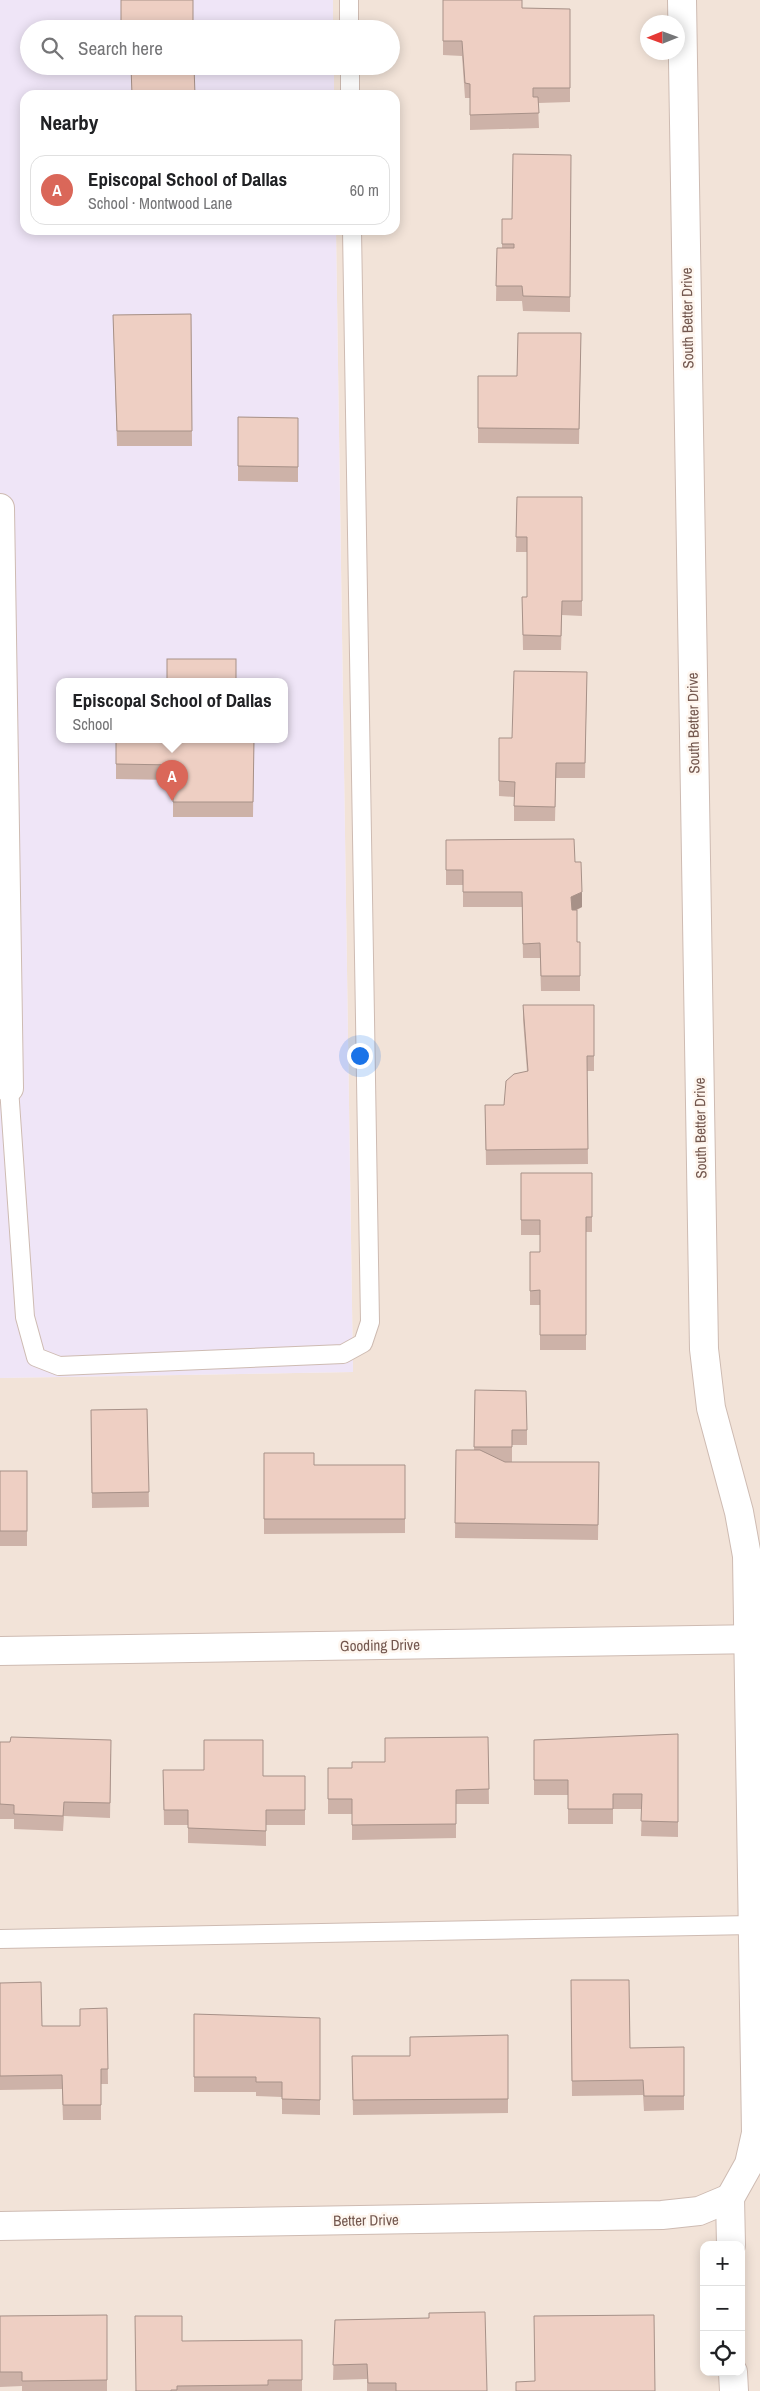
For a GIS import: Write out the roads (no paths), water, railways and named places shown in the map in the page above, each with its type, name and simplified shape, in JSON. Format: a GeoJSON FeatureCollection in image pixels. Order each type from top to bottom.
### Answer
{"type":"FeatureCollection","features":[{"type":"Feature","properties":{"kind":"street","name":"South Better Drive"},"geometry":{"type":"LineString","coordinates":[[682,0],[704,1350],[711,1408],[739,1512],[748,1556],[754,1639],[752,1925],[756,2133],[749,2164],[730,2198]]}},
{"type":"Feature","properties":{"kind":"street"},"geometry":{"type":"LineString","coordinates":[[0,508],[10,1088]]}},
{"type":"Feature","properties":{"kind":"street","name":"Gooding Drive"},"geometry":{"type":"LineString","coordinates":[[0,1651],[754,1639]]}},
{"type":"Feature","properties":{"kind":"street"},"geometry":{"type":"LineString","coordinates":[[730,2198],[731,2241]]}},
{"type":"Feature","properties":{"kind":"street","name":"Better Drive"},"geometry":{"type":"LineString","coordinates":[[0,2226],[662,2215],[699,2210],[730,2198]]}},
{"type":"Feature","properties":{"kind":"street"},"geometry":{"type":"LineString","coordinates":[[733,2376],[734,2391]]}},
{"type":"Feature","properties":{"kind":"lane"},"geometry":{"type":"LineString","coordinates":[[349,0],[349,20]]}},
{"type":"Feature","properties":{"kind":"lane"},"geometry":{"type":"LineString","coordinates":[[350,75],[350,90]]}},
{"type":"Feature","properties":{"kind":"lane"},"geometry":{"type":"LineString","coordinates":[[10,1088],[25,1317],[36,1358],[59,1366],[343,1354],[363,1343],[370,1322],[352,235]]}},
{"type":"Feature","properties":{"kind":"lane"},"geometry":{"type":"LineString","coordinates":[[0,1939],[752,1925]]}},
{"type":"Feature","properties":{"kind":"place","name":"Episcopal School of Dallas"},"geometry":{"type":"Point","coordinates":[172,801]}}]}
